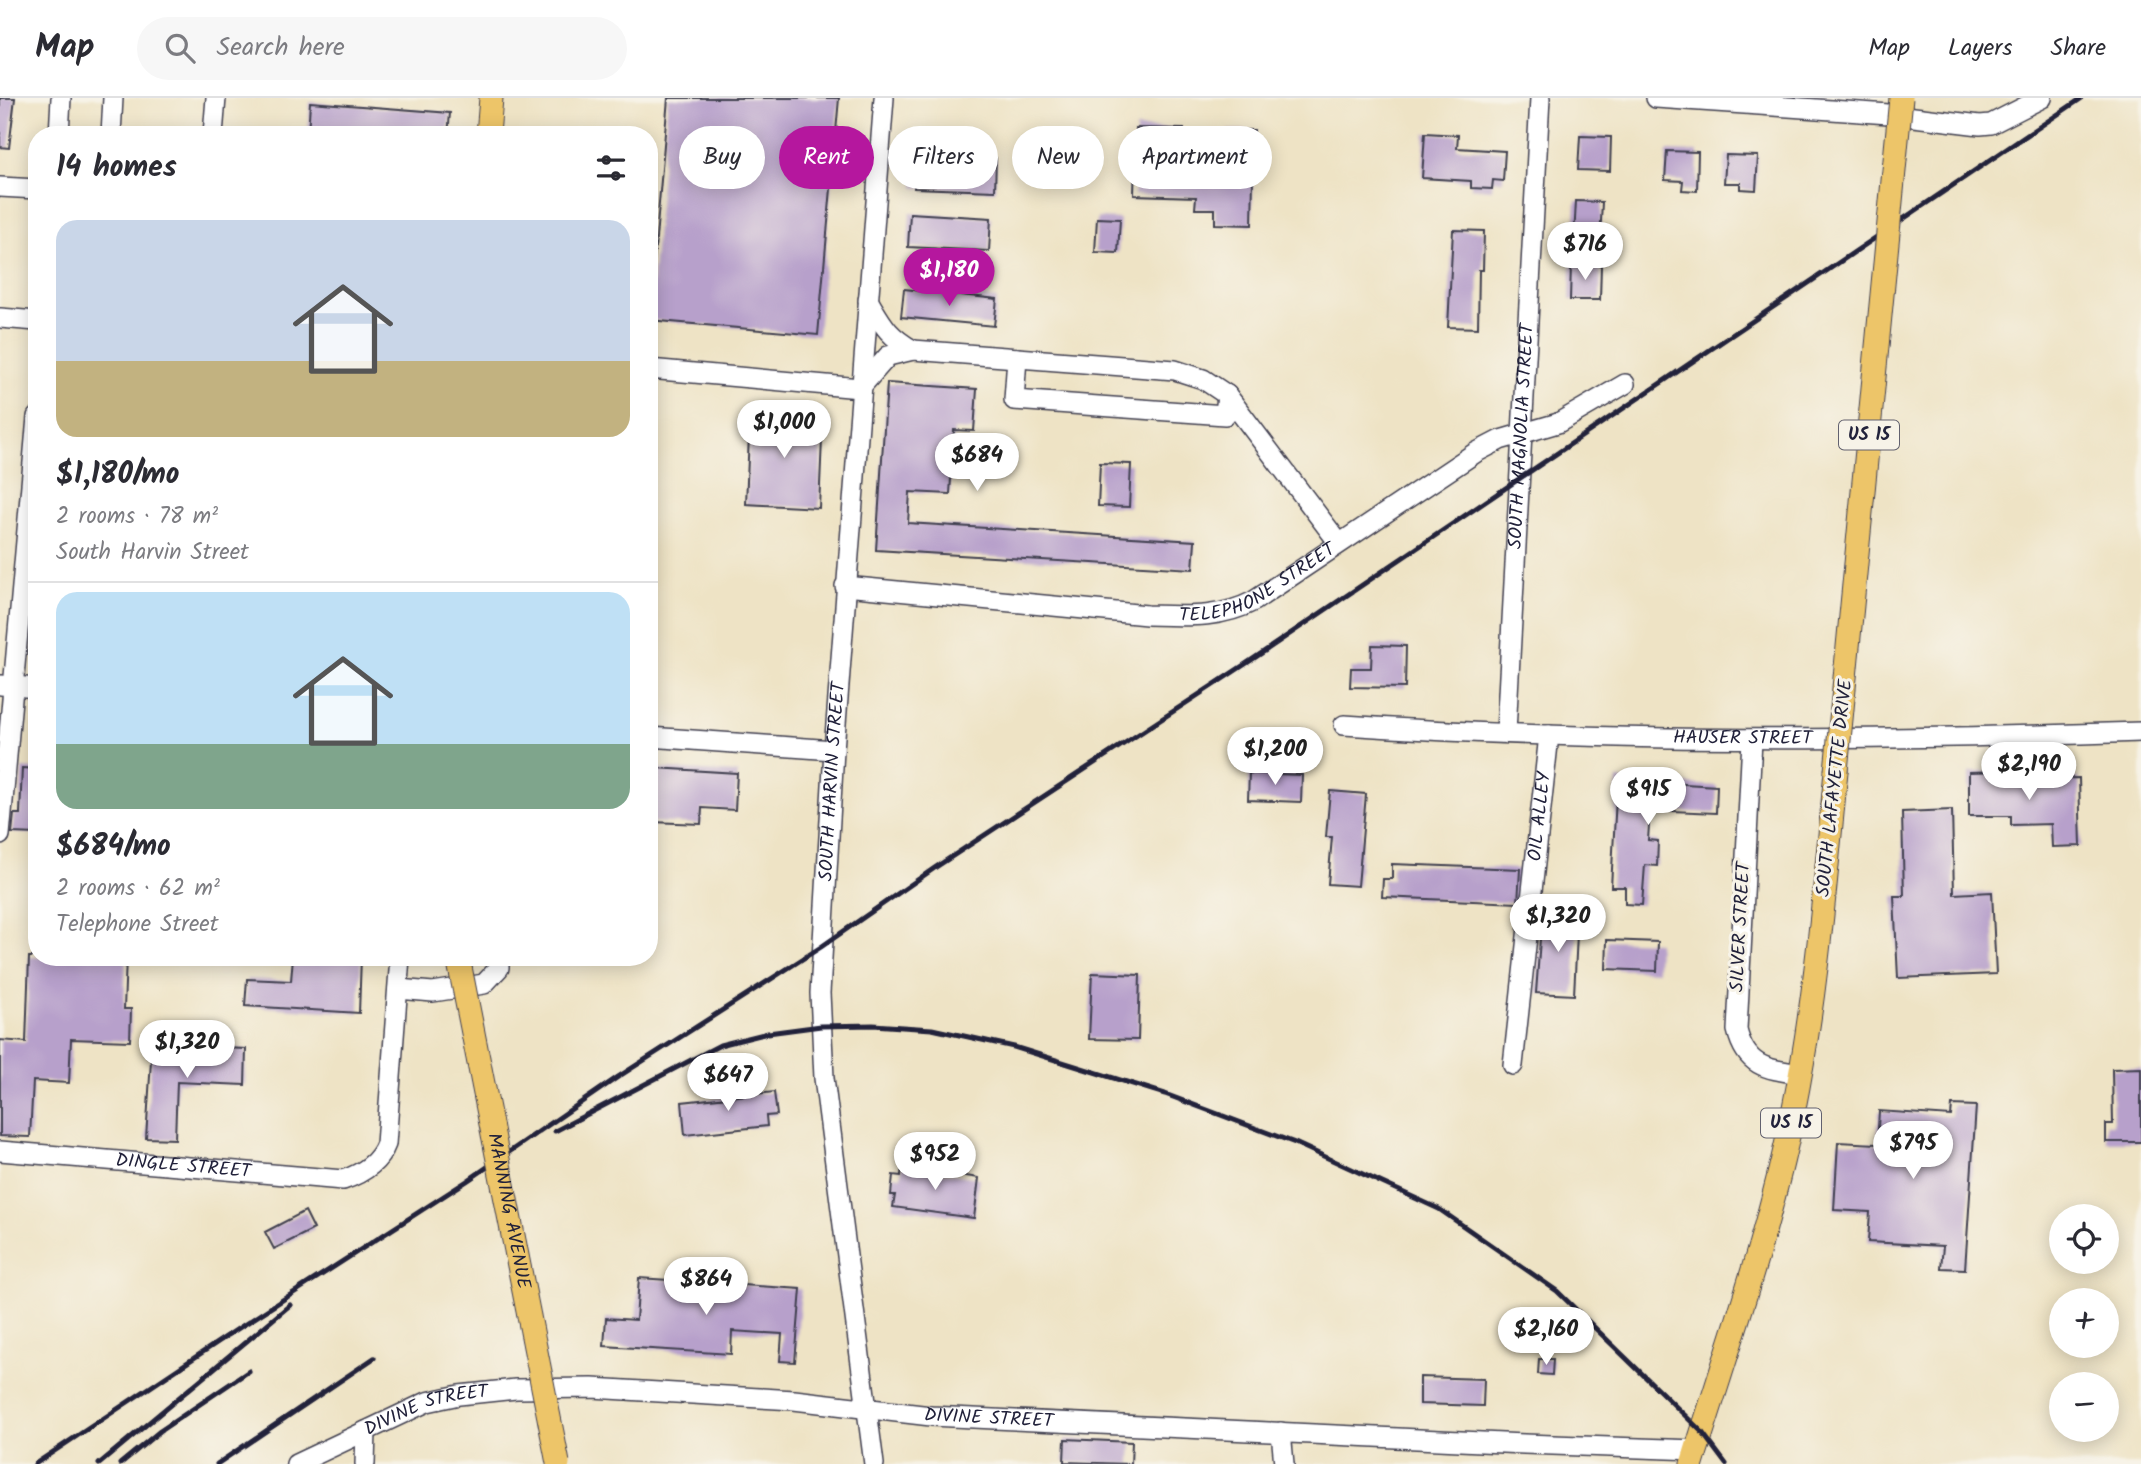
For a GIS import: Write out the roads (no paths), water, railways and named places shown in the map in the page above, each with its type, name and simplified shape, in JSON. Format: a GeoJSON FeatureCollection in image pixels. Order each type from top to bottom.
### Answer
{"type":"FeatureCollection","features":[{"type":"Feature","properties":{"kind":"main road"},"geometry":{"type":"LineString","coordinates":[[489,126],[491,98]]}},
{"type":"Feature","properties":{"kind":"main road","name":"SOUTH LAFAYETTE DRIVE"},"geometry":{"type":"LineString","coordinates":[[1695,1457],[1782,1163],[1800,1074],[1818,961],[1901,98]]}},
{"type":"Feature","properties":{"kind":"main road","name":"MANNING AVENUE"},"geometry":{"type":"LineString","coordinates":[[460,966],[559,1463]]}},
{"type":"Feature","properties":{"kind":"street"},"geometry":{"type":"LineString","coordinates":[[59,126],[61,98]]}},
{"type":"Feature","properties":{"kind":"street"},"geometry":{"type":"LineString","coordinates":[[111,126],[113,98]]}},
{"type":"Feature","properties":{"kind":"street"},"geometry":{"type":"LineString","coordinates":[[214,126],[216,98]]}},
{"type":"Feature","properties":{"kind":"street","name":"SOUTH HARVIN STREET"},"geometry":{"type":"LineString","coordinates":[[874,1464],[823,1065],[821,947],[845,586],[884,98]]}},
{"type":"Feature","properties":{"kind":"street","name":"SOUTH MAGNOLIA STREET"},"geometry":{"type":"LineString","coordinates":[[1506,733],[1540,98]]}},
{"type":"Feature","properties":{"kind":"street"},"geometry":{"type":"LineString","coordinates":[[1656,98],[1889,114],[1980,125],[1991,124],[2042,98]]}},
{"type":"Feature","properties":{"kind":"street"},"geometry":{"type":"LineString","coordinates":[[0,187],[28,189]]}},
{"type":"Feature","properties":{"kind":"street"},"geometry":{"type":"LineString","coordinates":[[868,300],[894,339],[913,350]]}},
{"type":"Feature","properties":{"kind":"street"},"geometry":{"type":"LineString","coordinates":[[0,318],[28,320]]}},
{"type":"Feature","properties":{"kind":"street"},"geometry":{"type":"LineString","coordinates":[[658,370],[860,387],[888,356],[913,350],[1175,370],[1203,379],[1227,394],[1339,543]]}},
{"type":"Feature","properties":{"kind":"street"},"geometry":{"type":"LineString","coordinates":[[1017,358],[1014,400],[1225,415],[1227,394]]}},
{"type":"Feature","properties":{"kind":"street","name":"TELEPHONE STREET"},"geometry":{"type":"LineString","coordinates":[[845,586],[1147,615],[1226,614],[1254,601],[1475,453],[1500,440],[1558,424],[1625,384]]}},
{"type":"Feature","properties":{"kind":"street"},"geometry":{"type":"LineString","coordinates":[[0,835],[6,685],[28,495]]}},
{"type":"Feature","properties":{"kind":"street"},"geometry":{"type":"LineString","coordinates":[[6,685],[28,687]]}},
{"type":"Feature","properties":{"kind":"street","name":"HAUSER STREET"},"geometry":{"type":"LineString","coordinates":[[1344,724],[1506,733],[1752,740],[2141,732]]}},
{"type":"Feature","properties":{"kind":"street","name":"OIL ALLEY"},"geometry":{"type":"LineString","coordinates":[[1513,1065],[1549,734]]}},
{"type":"Feature","properties":{"kind":"street"},"geometry":{"type":"LineString","coordinates":[[658,738],[834,750]]}},
{"type":"Feature","properties":{"kind":"street","name":"SILVER STREET"},"geometry":{"type":"LineString","coordinates":[[1752,740],[1737,1030],[1740,1043],[1754,1062],[1765,1068],[1800,1074]]}},
{"type":"Feature","properties":{"kind":"street"},"geometry":{"type":"LineString","coordinates":[[399,966],[398,989],[433,992],[484,984],[499,966]]}},
{"type":"Feature","properties":{"kind":"street","name":"DINGLE STREET"},"geometry":{"type":"LineString","coordinates":[[0,1152],[343,1180],[363,1171],[382,1154],[386,1144],[398,989]]}},
{"type":"Feature","properties":{"kind":"street","name":"DIVINE STREET"},"geometry":{"type":"LineString","coordinates":[[296,1464],[427,1402],[459,1395],[516,1389],[592,1388],[794,1400],[931,1416],[1524,1444],[1695,1457]]}},
{"type":"Feature","properties":{"kind":"street"},"geometry":{"type":"LineString","coordinates":[[365,1464],[366,1432]]}},
{"type":"Feature","properties":{"kind":"street"},"geometry":{"type":"LineString","coordinates":[[1281,1432],[1284,1464]]}},
{"type":"Feature","properties":{"kind":"railway"},"geometry":{"type":"LineString","coordinates":[[35,1464],[1247,663],[2082,98]]}},
{"type":"Feature","properties":{"kind":"railway"},"geometry":{"type":"LineString","coordinates":[[555,1131],[720,1045],[768,1033],[821,1026],[873,1025],[932,1029],[1014,1047],[1165,1094],[1295,1143],[1439,1209],[1557,1291],[1702,1432],[1726,1464]]}},
{"type":"Feature","properties":{"kind":"railway"},"geometry":{"type":"LineString","coordinates":[[99,1464],[290,1305]]}},
{"type":"Feature","properties":{"kind":"railway"},"geometry":{"type":"LineString","coordinates":[[217,1464],[374,1358]]}},
{"type":"Feature","properties":{"kind":"railway"},"geometry":{"type":"LineString","coordinates":[[120,1464],[160,1431],[249,1371]]}}]}
